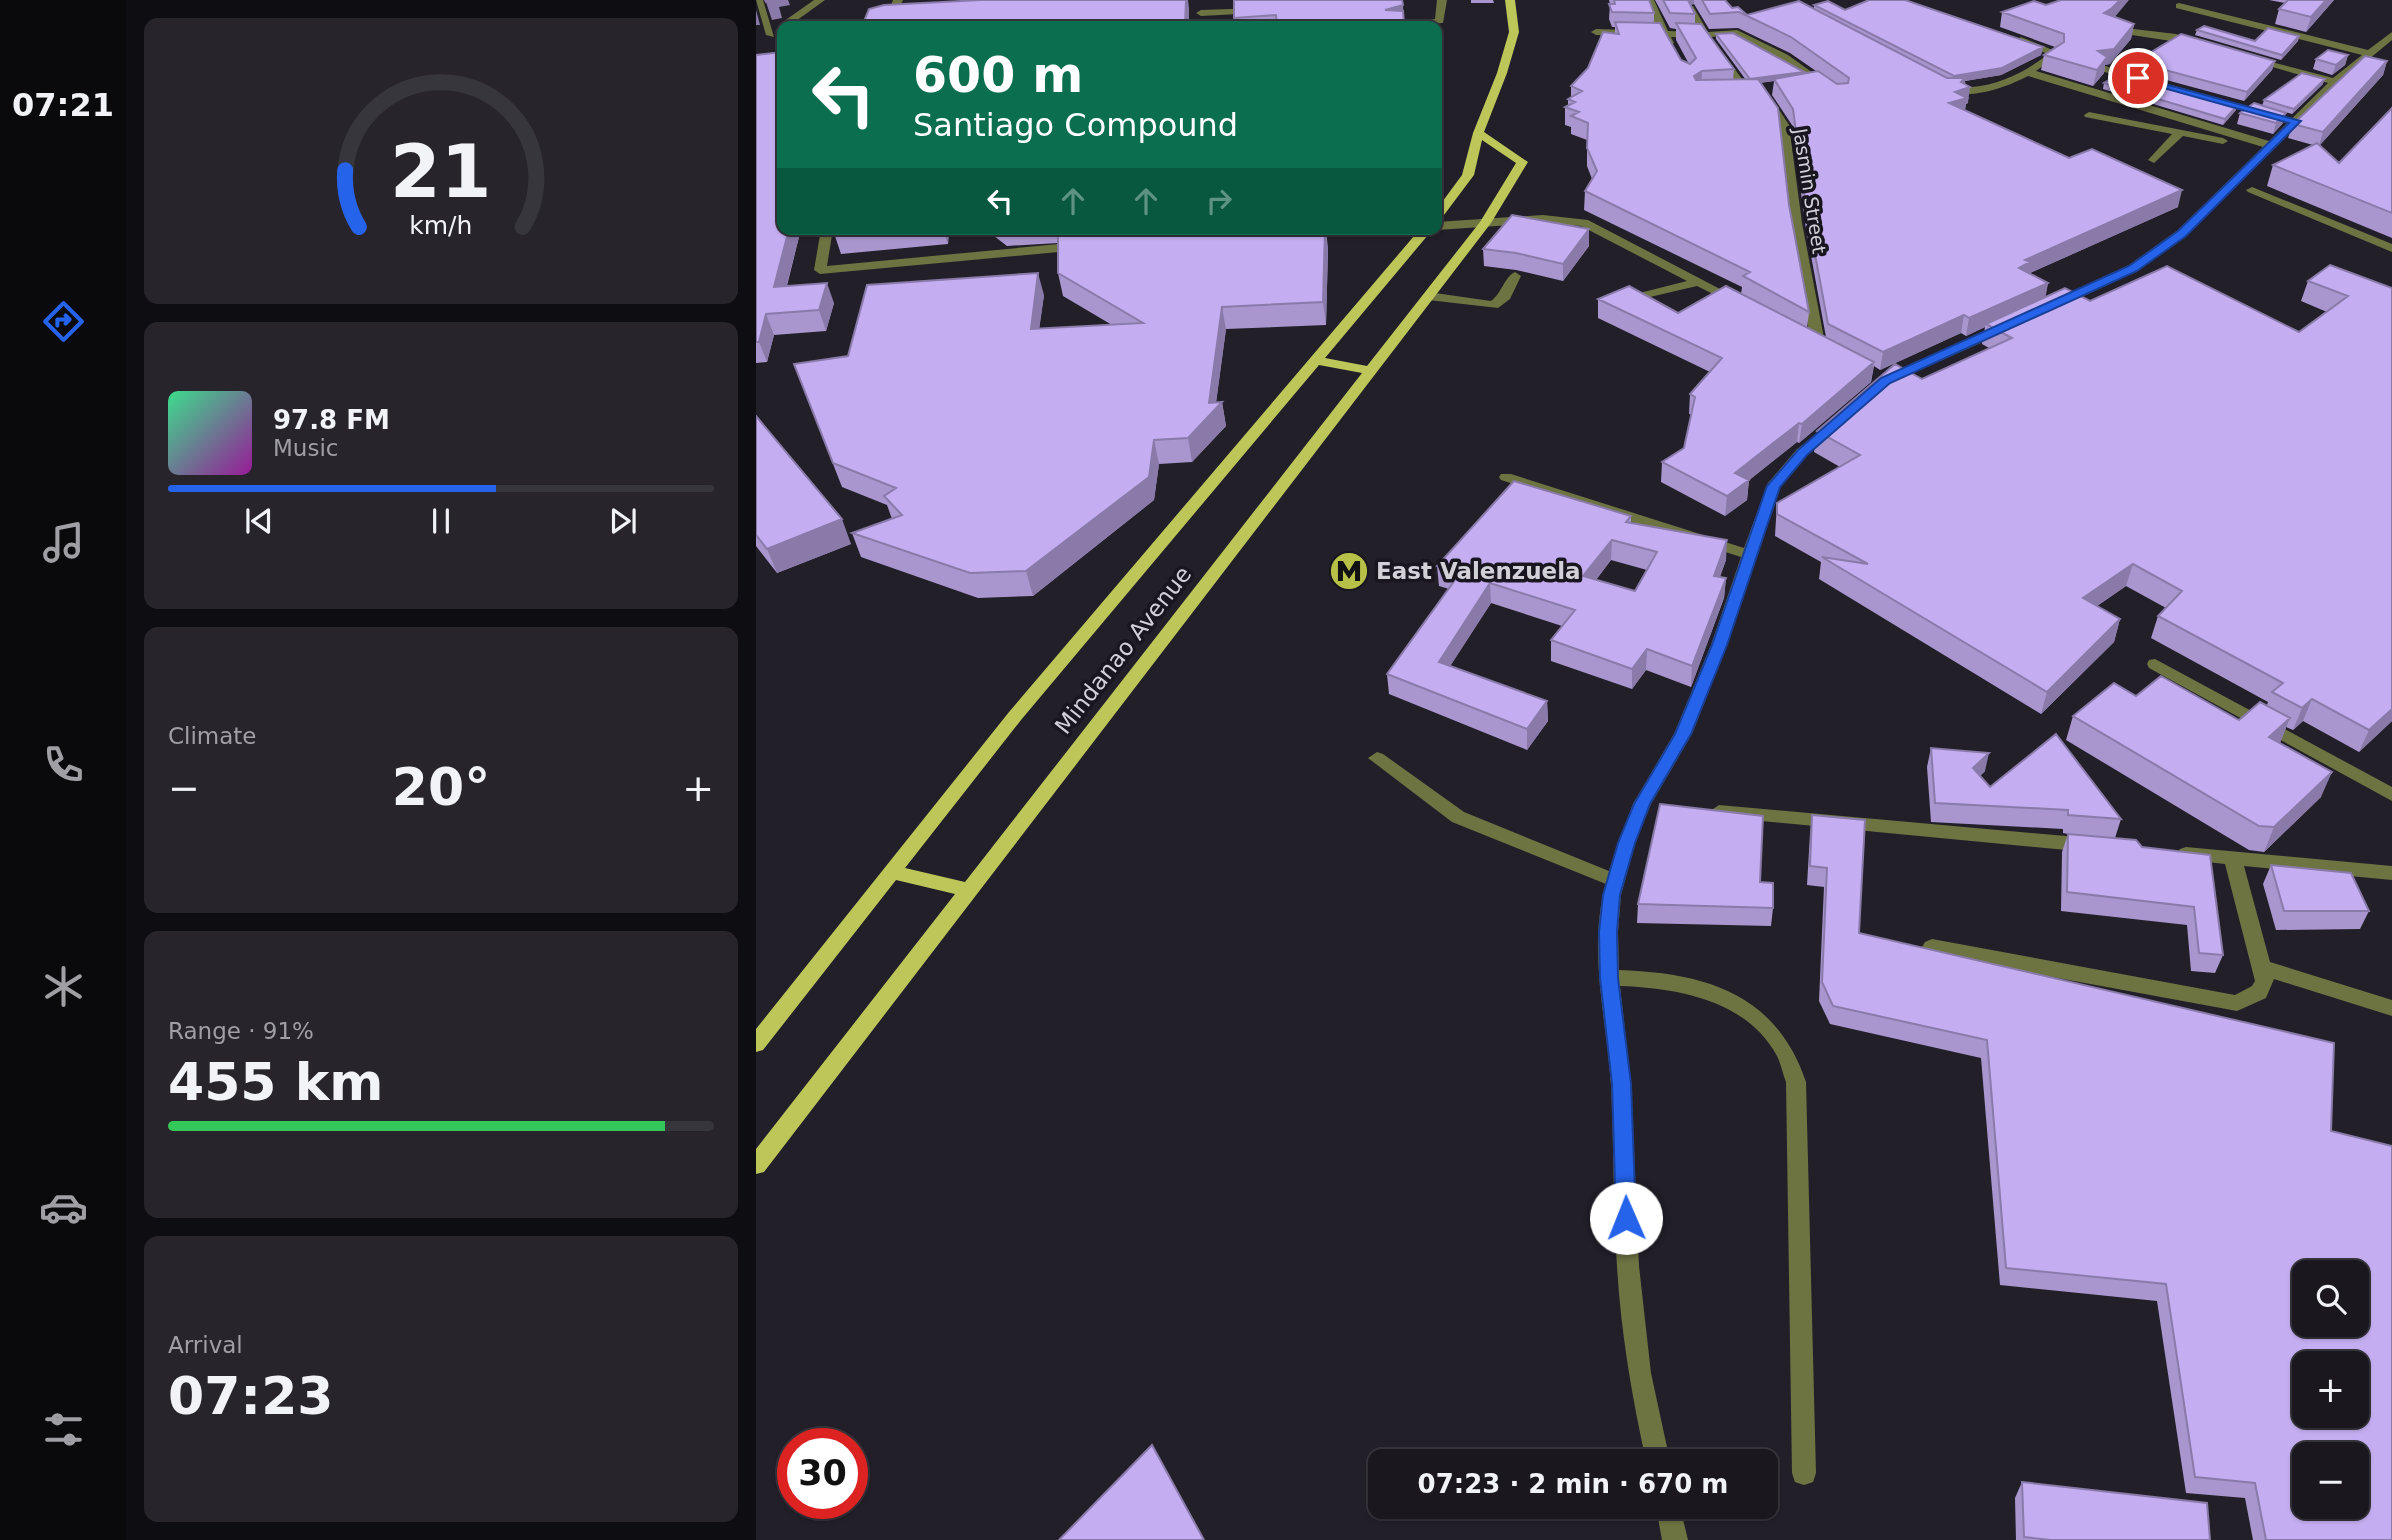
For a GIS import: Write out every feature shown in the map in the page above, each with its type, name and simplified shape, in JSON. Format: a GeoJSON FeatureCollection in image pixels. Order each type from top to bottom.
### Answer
{"type":"FeatureCollection","features":[{"type":"Feature","properties":{"kind":"main road"},"geometry":{"type":"LineString","coordinates":[[1442,210],[1468,175],[1478,133],[1502,73],[1514,32],[1510,0]]}},
{"type":"Feature","properties":{"kind":"main road","name":"Mindanao Avenue"},"geometry":{"type":"LineString","coordinates":[[756,1165],[966,889],[1485,223],[1522,162],[1478,133]]}},
{"type":"Feature","properties":{"kind":"main road","name":"Mindanao Avenue"},"geometry":{"type":"LineString","coordinates":[[756,1044],[1015,716],[1422,235]]}},
{"type":"Feature","properties":{"kind":"main road"},"geometry":{"type":"LineString","coordinates":[[1316,360],[1369,370]]}},
{"type":"Feature","properties":{"kind":"main road"},"geometry":{"type":"LineString","coordinates":[[892,872],[966,889]]}},
{"type":"Feature","properties":{"kind":"street"},"geometry":{"type":"LineString","coordinates":[[758,0],[767,38],[777,31]]}},
{"type":"Feature","properties":{"kind":"street"},"geometry":{"type":"LineString","coordinates":[[791,21],[820,0]]}},
{"type":"Feature","properties":{"kind":"street"},"geometry":{"type":"LineString","coordinates":[[881,21],[891,18],[898,0]]}},
{"type":"Feature","properties":{"kind":"street"},"geometry":{"type":"LineString","coordinates":[[1440,21],[1441,0]]}},
{"type":"Feature","properties":{"kind":"street"},"geometry":{"type":"LineString","coordinates":[[1649,0],[1664,34],[1678,56]]}},
{"type":"Feature","properties":{"kind":"street"},"geometry":{"type":"LineString","coordinates":[[1198,2],[1202,21]]}},
{"type":"Feature","properties":{"kind":"street"},"geometry":{"type":"LineString","coordinates":[[2179,6],[2370,58]]}},
{"type":"Feature","properties":{"kind":"street","name":"Jasmin Street"},"geometry":{"type":"LineString","coordinates":[[1690,8],[1703,27],[1704,35],[1740,90],[1766,90],[1784,125],[1796,223],[1824,346],[1801,334]]}},
{"type":"Feature","properties":{"kind":"street"},"geometry":{"type":"LineString","coordinates":[[1201,13],[1268,9]]}},
{"type":"Feature","properties":{"kind":"street"},"geometry":{"type":"LineString","coordinates":[[2108,29],[2143,36],[2178,37],[2206,45]]}},
{"type":"Feature","properties":{"kind":"street"},"geometry":{"type":"LineString","coordinates":[[1595,32],[1704,35],[1734,32],[1784,57],[1841,96]]}},
{"type":"Feature","properties":{"kind":"street"},"geometry":{"type":"LineString","coordinates":[[1938,83],[1950,89],[1966,91],[2027,72],[2055,52],[2004,35]]}},
{"type":"Feature","properties":{"kind":"street"},"geometry":{"type":"LineString","coordinates":[[2038,312],[2133,268],[2182,233],[2267,147],[2289,120],[2335,82],[2370,58],[2392,35]]}},
{"type":"Feature","properties":{"kind":"street"},"geometry":{"type":"LineString","coordinates":[[2244,55],[2335,82]]}},
{"type":"Feature","properties":{"kind":"street"},"geometry":{"type":"LineString","coordinates":[[2102,68],[2154,83]]}},
{"type":"Feature","properties":{"kind":"street"},"geometry":{"type":"LineString","coordinates":[[2027,72],[2267,147]]}},
{"type":"Feature","properties":{"kind":"street"},"geometry":{"type":"LineString","coordinates":[[1795,85],[1818,81]]}},
{"type":"Feature","properties":{"kind":"street"},"geometry":{"type":"LineString","coordinates":[[2089,115],[2267,147]]}},
{"type":"Feature","properties":{"kind":"street"},"geometry":{"type":"LineString","coordinates":[[2154,160],[2180,133]]}},
{"type":"Feature","properties":{"kind":"street"},"geometry":{"type":"LineString","coordinates":[[2252,190],[2392,248]]}},
{"type":"Feature","properties":{"kind":"street"},"geometry":{"type":"LineString","coordinates":[[1442,226],[1544,219],[1584,223],[1746,305]]}},
{"type":"Feature","properties":{"kind":"street"},"geometry":{"type":"LineString","coordinates":[[826,235],[820,270],[1097,245]]}},
{"type":"Feature","properties":{"kind":"street"},"geometry":{"type":"LineString","coordinates":[[1428,296],[1494,305],[1506,296],[1515,276]]}},
{"type":"Feature","properties":{"kind":"street"},"geometry":{"type":"LineString","coordinates":[[1607,305],[1700,281]]}},
{"type":"Feature","properties":{"kind":"street"},"geometry":{"type":"LineString","coordinates":[[1878,381],[2017,321]]}},
{"type":"Feature","properties":{"kind":"street"},"geometry":{"type":"LineString","coordinates":[[1655,1449],[1639,1373],[1632,1306],[1621,1084],[1609,978],[1608,932],[1616,881],[1626,843],[1642,804],[1683,734],[1719,645],[1773,486],[1802,453],[1844,416]]}},
{"type":"Feature","properties":{"kind":"street"},"geometry":{"type":"LineString","coordinates":[[1506,477],[1750,555]]}},
{"type":"Feature","properties":{"kind":"street"},"geometry":{"type":"LineString","coordinates":[[2155,664],[2392,795]]}},
{"type":"Feature","properties":{"kind":"street"},"geometry":{"type":"LineString","coordinates":[[1377,758],[1458,817],[1616,881]]}},
{"type":"Feature","properties":{"kind":"street"},"geometry":{"type":"LineString","coordinates":[[1642,804],[1668,806]]}},
{"type":"Feature","properties":{"kind":"street"},"geometry":{"type":"LineString","coordinates":[[1707,810],[2110,847]]}},
{"type":"Feature","properties":{"kind":"street"},"geometry":{"type":"LineString","coordinates":[[2165,852],[2392,873]]}},
{"type":"Feature","properties":{"kind":"street"},"geometry":{"type":"LineString","coordinates":[[1932,947],[2237,1003],[2259,992],[2265,981],[2233,859]]}},
{"type":"Feature","properties":{"kind":"street"},"geometry":{"type":"LineString","coordinates":[[2261,967],[2392,1008]]}},
{"type":"Feature","properties":{"kind":"street"},"geometry":{"type":"LineString","coordinates":[[1609,978],[1664,979],[1706,989],[1750,1014],[1783,1048],[1796,1082],[1804,1472]]}},
{"type":"Feature","properties":{"kind":"street"},"geometry":{"type":"LineString","coordinates":[[1671,1519],[1675,1540]]}},
{"type":"Feature","properties":{"kind":"building"},"geometry":{"type":"Polygon","coordinates":[[[981,0],[1186,0],[1185,21],[864,21],[869,9],[884,5],[981,0]]]}},
{"type":"Feature","properties":{"kind":"building"},"geometry":{"type":"Polygon","coordinates":[[[1234,0],[1402,0],[1403,5],[1385,10],[1403,11],[1404,21],[1277,21],[1276,15],[1234,18],[1234,0]]]}},
{"type":"Feature","properties":{"kind":"building"},"geometry":{"type":"Polygon","coordinates":[[[1614,0],[1649,0],[1654,13],[1612,12],[1609,4],[1615,4],[1614,0]]]}},
{"type":"Feature","properties":{"kind":"building"},"geometry":{"type":"Polygon","coordinates":[[[1663,0],[1688,0],[1695,14],[1670,13],[1663,0]]]}},
{"type":"Feature","properties":{"kind":"building"},"geometry":{"type":"Polygon","coordinates":[[[1702,0],[1725,0],[1732,8],[1738,7],[1747,15],[1799,1],[1947,78],[1965,78],[1961,82],[1970,87],[1955,92],[1967,98],[1949,103],[2069,158],[2092,149],[2182,190],[2025,260],[2030,262],[2019,268],[2048,283],[1969,318],[1964,315],[1883,352],[1828,324],[1806,206],[1793,109],[1774,79],[1818,71],[1837,84],[1848,83],[1849,78],[1791,37],[1739,12],[1710,14],[1702,0]]]}},
{"type":"Feature","properties":{"kind":"building"},"geometry":{"type":"Polygon","coordinates":[[[1869,0],[1905,0],[2043,47],[2002,68],[1954,76],[1814,5],[1828,1],[1845,10],[1869,0]]]}},
{"type":"Feature","properties":{"kind":"building"},"geometry":{"type":"Polygon","coordinates":[[[2061,0],[2120,0],[2104,13],[2134,24],[2114,49],[2098,51],[2107,57],[2097,70],[2044,55],[2064,42],[2064,34],[2002,12],[2034,1],[2046,5],[2061,0]]]}},
{"type":"Feature","properties":{"kind":"building"},"geometry":{"type":"Polygon","coordinates":[[[2288,0],[2326,0],[2311,17],[2279,9],[2288,0]]]}},
{"type":"Feature","properties":{"kind":"building"},"geometry":{"type":"Polygon","coordinates":[[[1615,22],[1660,23],[1681,60],[1690,64],[1696,58],[1676,23],[1701,24],[1734,69],[1702,71],[1694,76],[1696,80],[1758,79],[1778,108],[1789,205],[1809,312],[1743,276],[1750,272],[1585,191],[1597,171],[1587,148],[1588,123],[1571,116],[1579,112],[1565,107],[1575,102],[1568,99],[1582,91],[1571,86],[1588,68],[1603,32],[1619,34],[1615,22]]]}},
{"type":"Feature","properties":{"kind":"building"},"geometry":{"type":"Polygon","coordinates":[[[2204,26],[2255,41],[2268,28],[2299,36],[2282,55],[2197,30],[2204,26]]]}},
{"type":"Feature","properties":{"kind":"building"},"geometry":{"type":"Polygon","coordinates":[[[1733,33],[1804,72],[1750,79],[1716,34],[1733,33]]]}},
{"type":"Feature","properties":{"kind":"building"},"geometry":{"type":"Polygon","coordinates":[[[2181,34],[2275,61],[2247,92],[2135,62],[2181,34]]]}},
{"type":"Feature","properties":{"kind":"building"},"geometry":{"type":"Polygon","coordinates":[[[2328,50],[2348,55],[2336,65],[2316,59],[2328,50]]]}},
{"type":"Feature","properties":{"kind":"building"},"geometry":{"type":"Polygon","coordinates":[[[777,53],[777,235],[787,235],[774,287],[827,283],[819,310],[766,314],[759,342],[756,342],[756,55],[777,53]]]}},
{"type":"Feature","properties":{"kind":"building"},"geometry":{"type":"Polygon","coordinates":[[[2365,56],[2387,61],[2323,132],[2293,124],[2365,56]]]}},
{"type":"Feature","properties":{"kind":"building"},"geometry":{"type":"Polygon","coordinates":[[[2122,72],[2238,105],[2225,119],[2104,83],[2122,72]]]}},
{"type":"Feature","properties":{"kind":"building"},"geometry":{"type":"Polygon","coordinates":[[[2302,73],[2325,79],[2294,109],[2264,100],[2302,73]]]}},
{"type":"Feature","properties":{"kind":"building"},"geometry":{"type":"Polygon","coordinates":[[[2254,103],[2286,113],[2276,123],[2240,113],[2254,103]]]}},
{"type":"Feature","properties":{"kind":"building"},"geometry":{"type":"Polygon","coordinates":[[[2392,108],[2392,213],[2273,165],[2317,143],[2339,163],[2392,108]]]}},
{"type":"Feature","properties":{"kind":"building"},"geometry":{"type":"Polygon","coordinates":[[[1512,215],[1589,229],[1563,264],[1516,253],[1483,249],[1512,215]]]}},
{"type":"Feature","properties":{"kind":"building"},"geometry":{"type":"Polygon","coordinates":[[[1058,235],[1325,235],[1323,302],[1222,307],[1209,403],[1222,402],[1188,438],[1154,440],[1149,477],[1026,571],[970,573],[852,533],[902,515],[884,496],[896,488],[833,463],[794,364],[848,356],[867,285],[1038,273],[1031,329],[1143,323],[1058,273],[1058,235]]]}},
{"type":"Feature","properties":{"kind":"building"},"geometry":{"type":"Polygon","coordinates":[[[2330,265],[2392,288],[2392,709],[2369,730],[2312,699],[2302,708],[2272,692],[2283,683],[2158,616],[2182,591],[2133,564],[2083,598],[2120,619],[2047,692],[1822,557],[1868,564],[1777,514],[1777,503],[1860,455],[1817,431],[1895,364],[1922,379],[2012,338],[1986,324],[2065,288],[2090,301],[2167,266],[2299,332],[2348,296],[2308,281],[2330,265]]]}},
{"type":"Feature","properties":{"kind":"building"},"geometry":{"type":"Polygon","coordinates":[[[1629,286],[1678,313],[1726,286],[1874,362],[1802,424],[1799,423],[1735,473],[1749,480],[1727,496],[1662,462],[1684,448],[1695,397],[1690,394],[1722,358],[1598,299],[1629,286]]]}},
{"type":"Feature","properties":{"kind":"building"},"geometry":{"type":"Polygon","coordinates":[[[756,416],[842,519],[767,549],[756,535],[756,416]]]}},
{"type":"Feature","properties":{"kind":"building"},"geometry":{"type":"Polygon","coordinates":[[[1514,481],[1631,516],[1626,522],[1727,540],[1714,576],[1726,578],[1692,666],[1647,649],[1632,669],[1551,640],[1575,610],[1490,583],[1439,662],[1547,701],[1527,729],[1387,674],[1460,573],[1437,566],[1514,481]],[[1612,540],[1583,576],[1635,591],[1657,552],[1612,540]]]}},
{"type":"Feature","properties":{"kind":"building"},"geometry":{"type":"Polygon","coordinates":[[[2161,676],[2239,720],[2260,702],[2290,718],[2269,737],[2332,772],[2274,827],[2259,826],[2073,716],[2114,683],[2136,696],[2161,676]]]}},
{"type":"Feature","properties":{"kind":"building"},"geometry":{"type":"Polygon","coordinates":[[[2056,734],[2121,819],[2068,815],[2068,810],[1935,803],[1931,748],[1989,753],[1973,768],[1990,787],[2056,734]]]}},
{"type":"Feature","properties":{"kind":"building"},"geometry":{"type":"Polygon","coordinates":[[[1660,804],[1763,816],[1760,882],[1773,883],[1773,908],[1638,904],[1660,804]]]}},
{"type":"Feature","properties":{"kind":"building"},"geometry":{"type":"Polygon","coordinates":[[[1812,815],[1865,820],[1859,933],[2334,1043],[2331,1131],[2392,1146],[2392,1540],[2266,1540],[2255,1483],[2195,1477],[2166,1284],[2006,1268],[1987,1040],[1833,1006],[1822,982],[1827,868],[1810,866],[1812,815]]]}},
{"type":"Feature","properties":{"kind":"building"},"geometry":{"type":"Polygon","coordinates":[[[2068,834],[2136,840],[2142,847],[2210,855],[2223,955],[2199,953],[2194,907],[2067,892],[2068,834]]]}},
{"type":"Feature","properties":{"kind":"building"},"geometry":{"type":"Polygon","coordinates":[[[2271,865],[2351,873],[2369,911],[2284,911],[2271,865]]]}},
{"type":"Feature","properties":{"kind":"building"},"geometry":{"type":"Polygon","coordinates":[[[1152,1445],[1204,1540],[1059,1540],[1152,1445]]]}},
{"type":"Feature","properties":{"kind":"building"},"geometry":{"type":"Polygon","coordinates":[[[2022,1482],[2207,1503],[2210,1540],[2051,1540],[2024,1537],[2022,1482]]]}},
{"type":"Feature","properties":{"kind":"place","name":"East Valenzuela"},"geometry":{"type":"Point","coordinates":[1349,571]}},
{"type":"Feature","properties":{"kind":"route"},"geometry":{"type":"LineString","coordinates":[[1626,1218],[1621,1084],[1609,978],[1608,932],[1612,895],[1626,843],[1642,804],[1683,734],[1719,645],[1773,486],[1802,453],[1885,380],[2133,268],[2182,233],[2296,121],[2138,78]]}}]}
